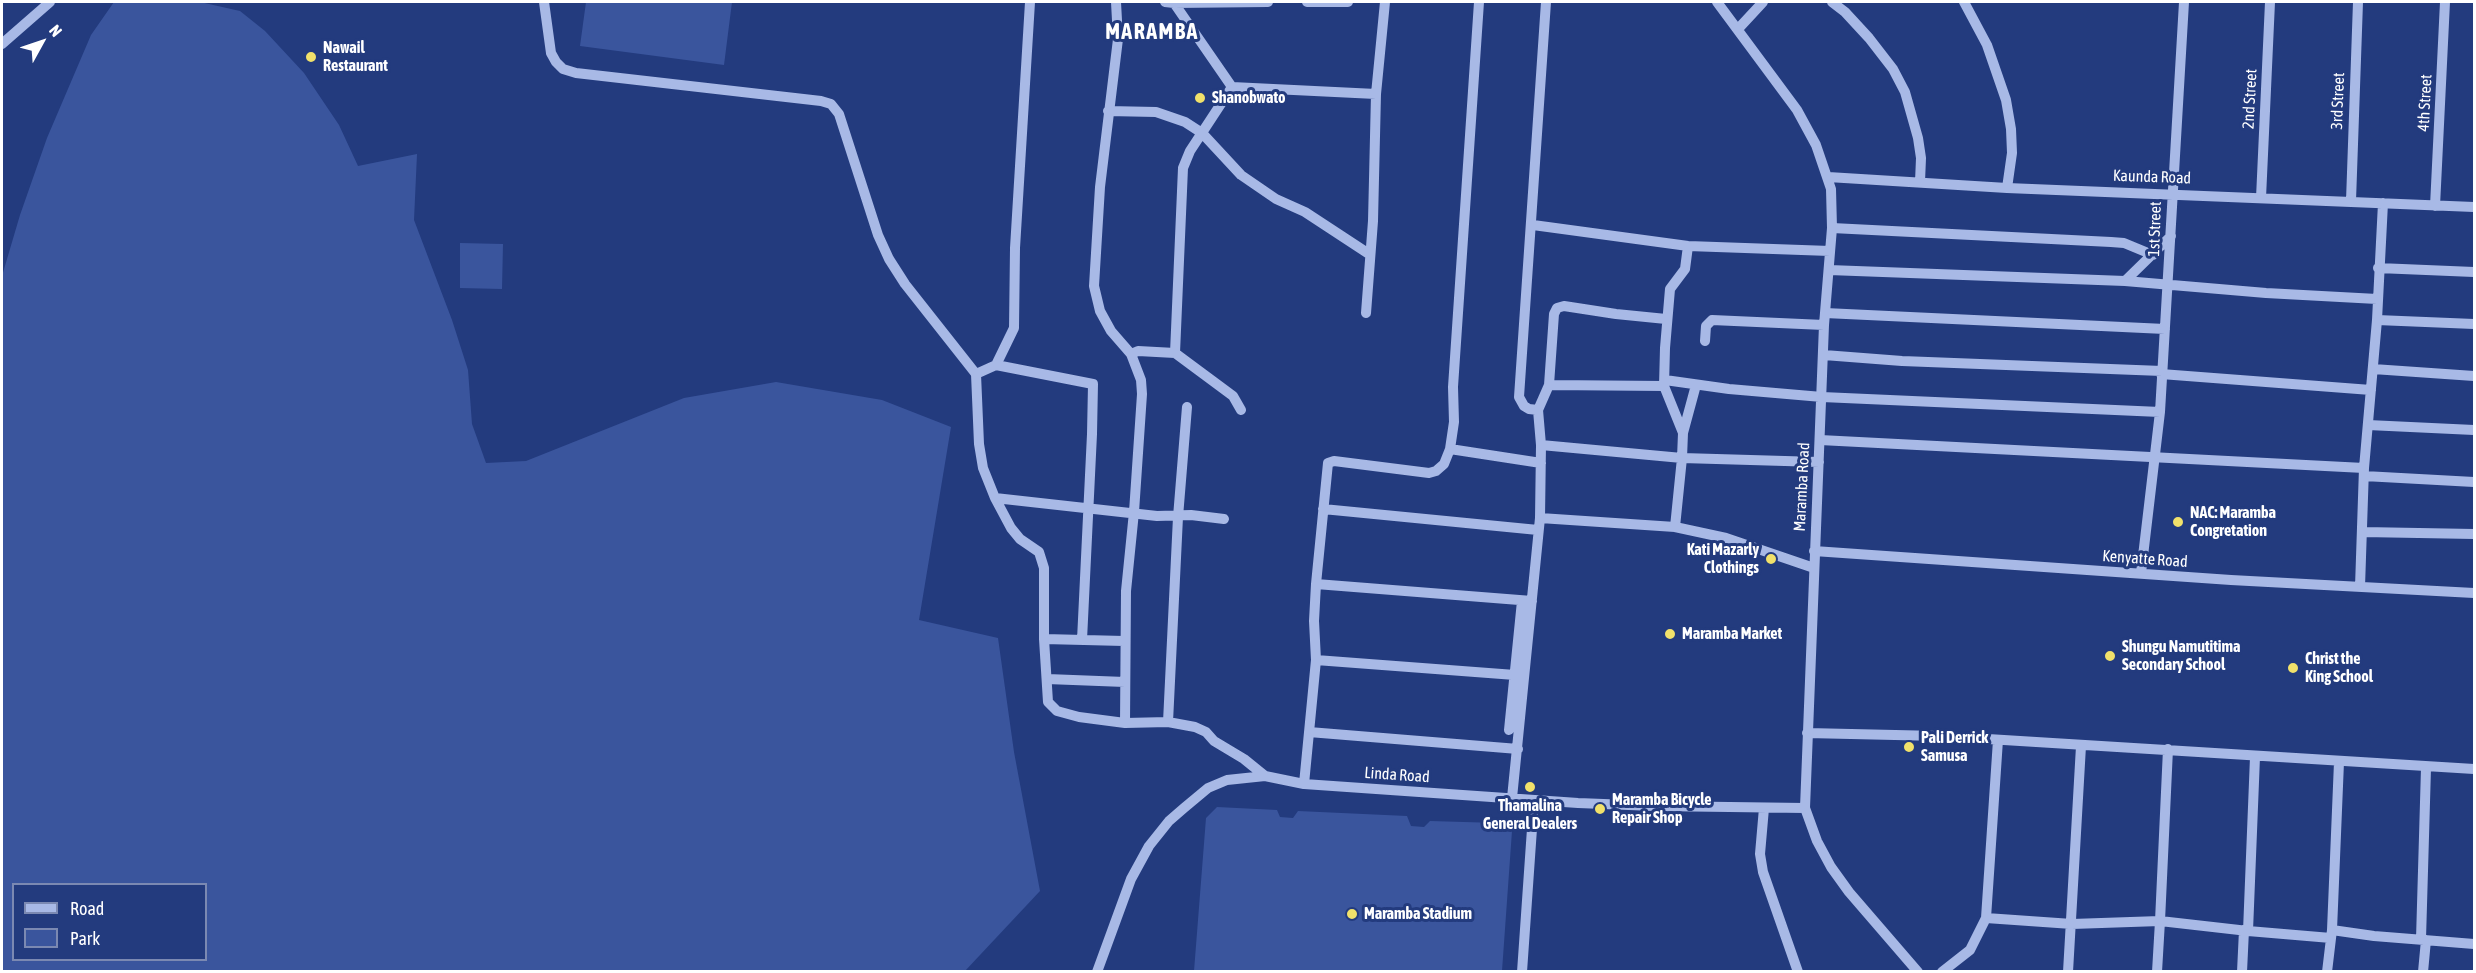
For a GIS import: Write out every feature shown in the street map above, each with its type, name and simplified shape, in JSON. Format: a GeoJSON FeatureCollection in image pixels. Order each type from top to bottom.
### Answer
{"type":"FeatureCollection","features":[{"type":"Feature","properties":{"kind":"street"},"geometry":{"type":"LineString","coordinates":[[2,44],[50,2]]}},
{"type":"Feature","properties":{"kind":"street"},"geometry":{"type":"LineString","coordinates":[[544,2],[550,53],[563,69],[576,73],[831,104],[839,114],[878,235],[889,259],[905,285],[976,374],[979,444],[983,468],[995,498],[1020,539],[1040,552],[1044,568],[1044,639],[1048,702],[1057,711],[1093,720],[1125,723],[1168,722],[1195,727],[1206,732],[1214,741],[1244,759],[1265,776]]}},
{"type":"Feature","properties":{"kind":"street"},"geometry":{"type":"LineString","coordinates":[[996,365],[1014,328],[1016,248],[1030,2]]}},
{"type":"Feature","properties":{"kind":"street"},"geometry":{"type":"LineString","coordinates":[[1116,2],[1118,39],[1100,187],[1094,286],[1100,311],[1111,330],[1131,354],[1141,380],[1142,394],[1126,591],[1125,723]]}},
{"type":"Feature","properties":{"kind":"street"},"geometry":{"type":"LineString","coordinates":[[1169,2],[1268,2]]}},
{"type":"Feature","properties":{"kind":"street"},"geometry":{"type":"LineString","coordinates":[[1169,2],[1232,87]]}},
{"type":"Feature","properties":{"kind":"street"},"geometry":{"type":"LineString","coordinates":[[1307,2],[1348,2]]}},
{"type":"Feature","properties":{"kind":"street"},"geometry":{"type":"LineString","coordinates":[[1366,313],[1376,94],[1385,2]]}},
{"type":"Feature","properties":{"kind":"street"},"geometry":{"type":"LineString","coordinates":[[1304,784],[1316,660],[1314,621],[1316,584],[1328,463],[1334,461],[1429,473],[1436,471],[1444,464],[1450,449],[1479,2]]}},
{"type":"Feature","properties":{"kind":"street"},"geometry":{"type":"LineString","coordinates":[[1538,410],[1529,409],[1519,397],[1533,225],[1546,2]]}},
{"type":"Feature","properties":{"kind":"street","name":"Maramba Road"},"geometry":{"type":"LineString","coordinates":[[1717,2],[1797,110],[1816,145],[1831,189],[1832,228],[1824,325],[1805,808],[1817,841],[1831,867],[1849,892],[1918,972]]}},
{"type":"Feature","properties":{"kind":"street"},"geometry":{"type":"LineString","coordinates":[[1738,29],[1762,2]]}},
{"type":"Feature","properties":{"kind":"street"},"geometry":{"type":"LineString","coordinates":[[1832,2],[1845,12],[1869,38],[1893,69],[1905,92],[1918,138],[1921,158],[1920,182]]}},
{"type":"Feature","properties":{"kind":"street"},"geometry":{"type":"LineString","coordinates":[[1964,2],[1987,45],[2006,100],[2012,153],[2007,188]]}},
{"type":"Feature","properties":{"kind":"street","name":"1st Street"},"geometry":{"type":"LineString","coordinates":[[2141,573],[2160,412],[2171,236],[2171,193],[2184,2]]}},
{"type":"Feature","properties":{"kind":"street","name":"2nd Street"},"geometry":{"type":"LineString","coordinates":[[2261,198],[2270,2]]}},
{"type":"Feature","properties":{"kind":"street","name":"3rd Street"},"geometry":{"type":"LineString","coordinates":[[2350,201],[2358,2]]}},
{"type":"Feature","properties":{"kind":"street","name":"4th Street"},"geometry":{"type":"LineString","coordinates":[[2435,206],[2445,2]]}},
{"type":"Feature","properties":{"kind":"street"},"geometry":{"type":"LineString","coordinates":[[1232,87],[1376,94]]}},
{"type":"Feature","properties":{"kind":"street"},"geometry":{"type":"LineString","coordinates":[[1175,353],[1183,168],[1190,151],[1232,87]]}},
{"type":"Feature","properties":{"kind":"street"},"geometry":{"type":"LineString","coordinates":[[1108,111],[1156,112],[1185,122],[1202,133],[1241,175],[1276,200],[1305,212],[1369,254]]}},
{"type":"Feature","properties":{"kind":"street","name":"Kaunda Road"},"geometry":{"type":"LineString","coordinates":[[1828,177],[2007,188],[2475,207]]}},
{"type":"Feature","properties":{"kind":"street"},"geometry":{"type":"LineString","coordinates":[[2360,588],[2364,472],[2377,320],[2383,203]]}},
{"type":"Feature","properties":{"kind":"street"},"geometry":{"type":"LineString","coordinates":[[1533,225],[1688,246],[1830,251]]}},
{"type":"Feature","properties":{"kind":"street"},"geometry":{"type":"LineString","coordinates":[[1832,228],[2124,243],[2153,255]]}},
{"type":"Feature","properties":{"kind":"street"},"geometry":{"type":"LineString","coordinates":[[2125,281],[2171,236]]}},
{"type":"Feature","properties":{"kind":"street"},"geometry":{"type":"LineString","coordinates":[[1683,433],[1664,383],[1666,319],[1670,288],[1685,268],[1688,246]]}},
{"type":"Feature","properties":{"kind":"street"},"geometry":{"type":"LineString","coordinates":[[2378,268],[2475,272]]}},
{"type":"Feature","properties":{"kind":"street"},"geometry":{"type":"LineString","coordinates":[[1829,270],[2125,281],[2168,286],[2377,299]]}},
{"type":"Feature","properties":{"kind":"street"},"geometry":{"type":"LineString","coordinates":[[1509,730],[1515,675],[1540,518],[1541,445],[1538,410],[1549,385],[1554,314],[1557,308],[1564,306],[1666,319]]}},
{"type":"Feature","properties":{"kind":"street"},"geometry":{"type":"LineString","coordinates":[[1826,313],[2165,329]]}},
{"type":"Feature","properties":{"kind":"street"},"geometry":{"type":"LineString","coordinates":[[1705,341],[1706,326],[1712,320],[1824,325]]}},
{"type":"Feature","properties":{"kind":"street"},"geometry":{"type":"LineString","coordinates":[[2377,320],[2475,324]]}},
{"type":"Feature","properties":{"kind":"street"},"geometry":{"type":"LineString","coordinates":[[1131,354],[1138,351],[1175,353],[1233,396],[1241,410]]}},
{"type":"Feature","properties":{"kind":"street"},"geometry":{"type":"LineString","coordinates":[[1824,355],[1902,361],[2162,373],[2371,390]]}},
{"type":"Feature","properties":{"kind":"street"},"geometry":{"type":"LineString","coordinates":[[976,374],[996,365],[1093,384],[1082,640]]}},
{"type":"Feature","properties":{"kind":"street"},"geometry":{"type":"LineString","coordinates":[[2373,369],[2475,376]]}},
{"type":"Feature","properties":{"kind":"street"},"geometry":{"type":"LineString","coordinates":[[1549,385],[1664,383],[1822,397],[2160,412]]}},
{"type":"Feature","properties":{"kind":"street"},"geometry":{"type":"LineString","coordinates":[[1675,527],[1683,433],[1696,385]]}},
{"type":"Feature","properties":{"kind":"street"},"geometry":{"type":"LineString","coordinates":[[1168,722],[1178,517],[1187,407]]}},
{"type":"Feature","properties":{"kind":"street"},"geometry":{"type":"LineString","coordinates":[[2368,424],[2475,430]]}},
{"type":"Feature","properties":{"kind":"street"},"geometry":{"type":"LineString","coordinates":[[1820,440],[2154,458],[2475,482]]}},
{"type":"Feature","properties":{"kind":"street"},"geometry":{"type":"LineString","coordinates":[[1541,445],[1682,458],[1819,462]]}},
{"type":"Feature","properties":{"kind":"street"},"geometry":{"type":"LineString","coordinates":[[1450,449],[1541,463]]}},
{"type":"Feature","properties":{"kind":"street"},"geometry":{"type":"LineString","coordinates":[[995,498],[1089,509],[1224,519]]}},
{"type":"Feature","properties":{"kind":"street"},"geometry":{"type":"LineString","coordinates":[[1323,509],[1538,530]]}},
{"type":"Feature","properties":{"kind":"street"},"geometry":{"type":"LineString","coordinates":[[1540,518],[1675,527],[1726,538],[1814,567]]}},
{"type":"Feature","properties":{"kind":"street"},"geometry":{"type":"LineString","coordinates":[[2363,532],[2475,534]]}},
{"type":"Feature","properties":{"kind":"street","name":"Kenyatte Road"},"geometry":{"type":"LineString","coordinates":[[1814,551],[2360,588],[2475,592]]}},
{"type":"Feature","properties":{"kind":"street"},"geometry":{"type":"LineString","coordinates":[[1316,584],[1527,601]]}},
{"type":"Feature","properties":{"kind":"street"},"geometry":{"type":"LineString","coordinates":[[1512,798],[1518,748],[1527,601]]}},
{"type":"Feature","properties":{"kind":"street"},"geometry":{"type":"LineString","coordinates":[[1044,639],[1124,641]]}},
{"type":"Feature","properties":{"kind":"street"},"geometry":{"type":"LineString","coordinates":[[1316,660],[1515,675]]}},
{"type":"Feature","properties":{"kind":"street"},"geometry":{"type":"LineString","coordinates":[[1047,679],[1125,682]]}},
{"type":"Feature","properties":{"kind":"street"},"geometry":{"type":"LineString","coordinates":[[1309,732],[1518,748]]}},
{"type":"Feature","properties":{"kind":"street"},"geometry":{"type":"LineString","coordinates":[[1807,733],[2168,749],[2255,757],[2475,769]]}},
{"type":"Feature","properties":{"kind":"street"},"geometry":{"type":"LineString","coordinates":[[1941,972],[1970,950],[1986,918],[1998,740]]}},
{"type":"Feature","properties":{"kind":"street"},"geometry":{"type":"LineString","coordinates":[[2068,972],[2081,746]]}},
{"type":"Feature","properties":{"kind":"street"},"geometry":{"type":"LineString","coordinates":[[2157,972],[2168,749]]}},
{"type":"Feature","properties":{"kind":"street"},"geometry":{"type":"LineString","coordinates":[[2242,972],[2255,757]]}},
{"type":"Feature","properties":{"kind":"street"},"geometry":{"type":"LineString","coordinates":[[2327,972],[2331,934],[2339,762]]}},
{"type":"Feature","properties":{"kind":"street"},"geometry":{"type":"LineString","coordinates":[[2423,972],[2426,768]]}},
{"type":"Feature","properties":{"kind":"street","name":"Linda Road"},"geometry":{"type":"LineString","coordinates":[[1097,972],[1131,879],[1157,834],[1208,788],[1227,780],[1265,776],[1304,784],[1534,800],[1654,806],[1805,808]]}},
{"type":"Feature","properties":{"kind":"street"},"geometry":{"type":"LineString","coordinates":[[1522,972],[1534,800]]}},
{"type":"Feature","properties":{"kind":"street"},"geometry":{"type":"LineString","coordinates":[[1764,808],[1760,854],[1763,872],[1798,972]]}},
{"type":"Feature","properties":{"kind":"street"},"geometry":{"type":"LineString","coordinates":[[1986,918],[2072,924],[2160,921],[2246,931],[2374,936],[2475,944]]}},
{"type":"Feature","properties":{"kind":"green space"},"geometry":{"type":"Polygon","coordinates":[[[114,2],[200,2],[240,11],[265,31],[304,73],[339,125],[358,166],[417,154],[414,220],[452,320],[468,370],[472,424],[486,463],[526,461],[684,398],[776,382],[882,400],[951,427],[919,620],[998,638],[1014,752],[1040,891],[965,971],[2,971],[2,276],[47,138],[91,35],[114,2]]]}},
{"type":"Feature","properties":{"kind":"green space"},"geometry":{"type":"Polygon","coordinates":[[[586,2],[732,2],[724,65],[580,46],[586,2]]]}},
{"type":"Feature","properties":{"kind":"green space"},"geometry":{"type":"Polygon","coordinates":[[[460,243],[503,244],[502,289],[460,288],[460,243]]]}},
{"type":"Feature","properties":{"kind":"green space","name":"Maramba Stadium"},"geometry":{"type":"Polygon","coordinates":[[[1217,807],[1277,810],[1280,817],[1293,818],[1298,811],[1407,816],[1411,826],[1424,827],[1430,821],[1498,823],[1498,830],[1512,831],[1502,971],[1194,971],[1206,818],[1217,807]]]}},
{"type":"Feature","properties":{"kind":"place","name":"Nawail Restaurant"},"geometry":{"type":"Point","coordinates":[311,57]}},
{"type":"Feature","properties":{"kind":"place","name":"Shanobwato"},"geometry":{"type":"Point","coordinates":[1200,98]}},
{"type":"Feature","properties":{"kind":"place","name":"NAC: Maramba Congretation"},"geometry":{"type":"Point","coordinates":[2178,522]}},
{"type":"Feature","properties":{"kind":"place","name":"Kati Mazarly Clothings"},"geometry":{"type":"Point","coordinates":[1771,559]}},
{"type":"Feature","properties":{"kind":"place","name":"Maramba Market"},"geometry":{"type":"Point","coordinates":[1670,634]}},
{"type":"Feature","properties":{"kind":"place","name":"Shungu Namutitima Secondary School"},"geometry":{"type":"Point","coordinates":[2110,656]}},
{"type":"Feature","properties":{"kind":"place","name":"Christ the King School"},"geometry":{"type":"Point","coordinates":[2293,668]}},
{"type":"Feature","properties":{"kind":"place","name":"Pali Derrick Samusa"},"geometry":{"type":"Point","coordinates":[1909,747]}},
{"type":"Feature","properties":{"kind":"place","name":"Thamalina General Dealers"},"geometry":{"type":"Point","coordinates":[1530,787]}},
{"type":"Feature","properties":{"kind":"place","name":"Maramba Bicycle Repair Shop"},"geometry":{"type":"Point","coordinates":[1600,809]}},
{"type":"Feature","properties":{"kind":"place","name":"Maramba Stadium"},"geometry":{"type":"Point","coordinates":[1352,914]}},
{"type":"Feature","properties":{"kind":"district","name":"MARAMBA"},"geometry":{"type":"Point","coordinates":[1152,32]}}]}
